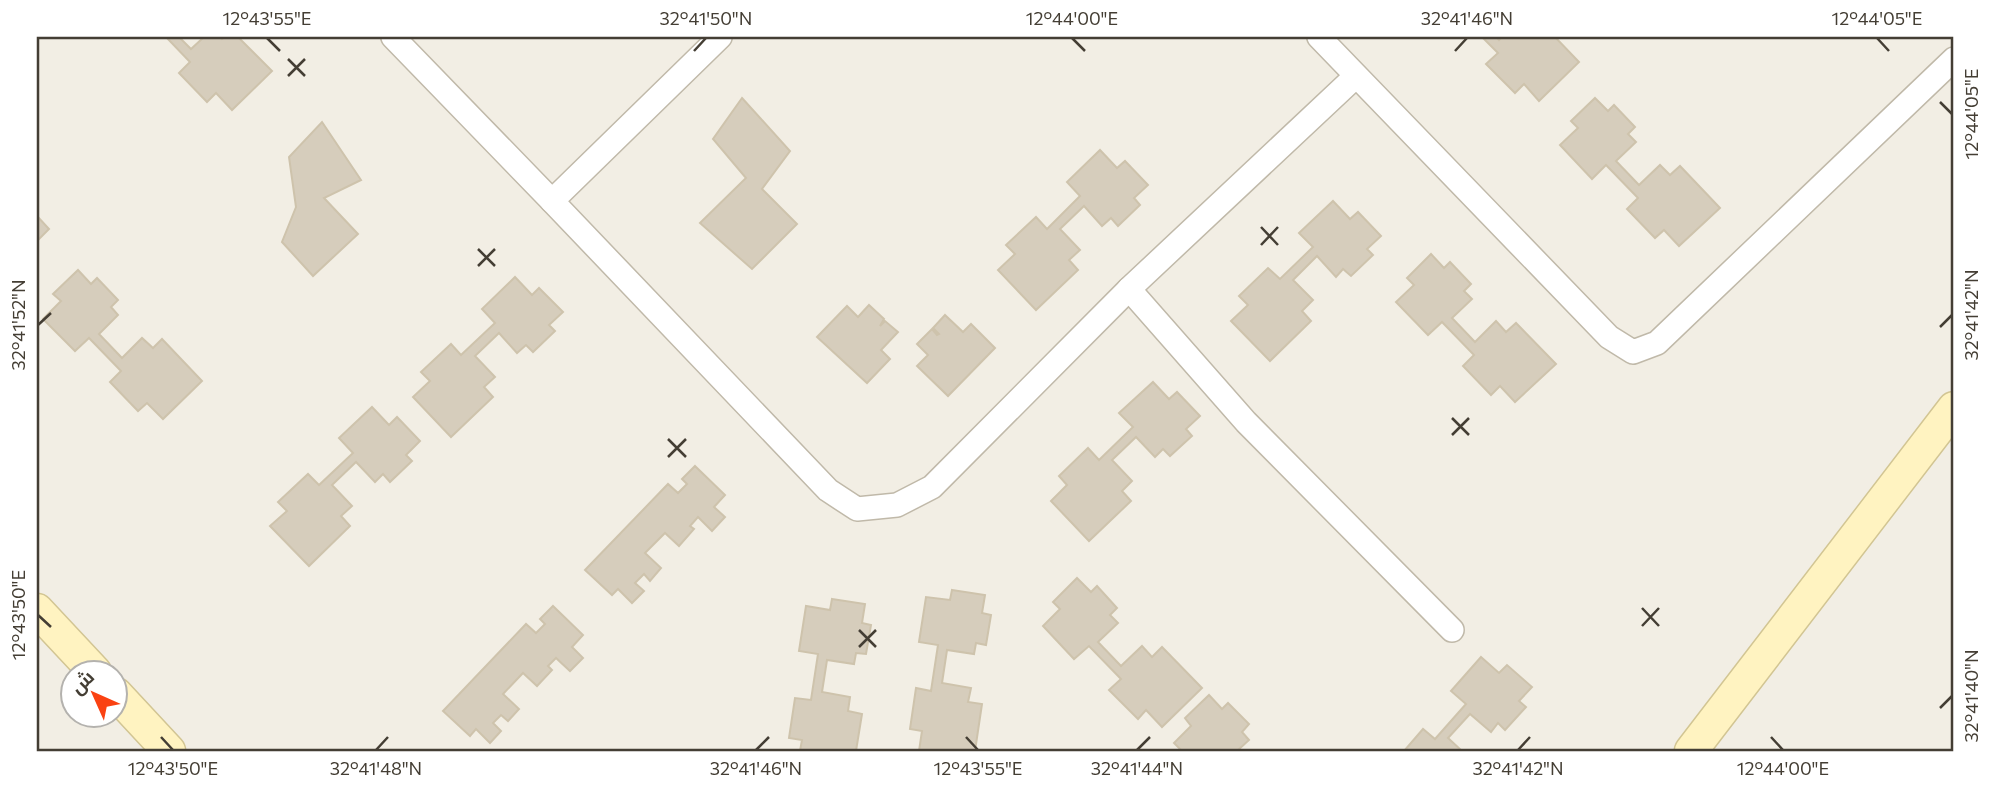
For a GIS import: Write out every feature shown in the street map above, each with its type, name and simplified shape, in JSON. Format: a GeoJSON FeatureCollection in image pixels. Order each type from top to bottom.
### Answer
{"type":"FeatureCollection","features":[{"type":"Feature","properties":{"kind":"street"},"geometry":{"type":"LineString","coordinates":[[393,37],[828,490],[857,509],[897,505],[932,487],[1129,289],[1356,76]]}},
{"type":"Feature","properties":{"kind":"street"},"geometry":{"type":"LineString","coordinates":[[552,201],[720,37]]}},
{"type":"Feature","properties":{"kind":"street"},"geometry":{"type":"LineString","coordinates":[[1319,37],[1609,337],[1633,352],[1657,343],[1954,59]]}},
{"type":"Feature","properties":{"kind":"street"},"geometry":{"type":"LineString","coordinates":[[1129,289],[1246,422],[1452,630]]}},
{"type":"Feature","properties":{"kind":"street"},"geometry":{"type":"LineString","coordinates":[[1691,751],[1954,408]]}},
{"type":"Feature","properties":{"kind":"street"},"geometry":{"type":"LineString","coordinates":[[37,610],[81,658]]}},
{"type":"Feature","properties":{"kind":"street"},"geometry":{"type":"LineString","coordinates":[[130,709],[169,751]]}},
{"type":"Feature","properties":{"kind":"building"},"geometry":{"type":"Polygon","coordinates":[[[166,37],[179,37],[191,49],[204,37],[238,37],[272,71],[232,110],[216,93],[207,102],[179,73],[190,62],[166,37]]]}},
{"type":"Feature","properties":{"kind":"building"},"geometry":{"type":"Polygon","coordinates":[[[1482,37],[1496,37],[1499,40],[1502,37],[1555,37],[1579,62],[1539,101],[1524,84],[1515,93],[1486,64],[1498,53],[1482,37]]]}},
{"type":"Feature","properties":{"kind":"building"},"geometry":{"type":"Polygon","coordinates":[[[742,98],[790,151],[762,189],[797,224],[752,269],[700,223],[746,178],[713,139],[742,98]]]}},
{"type":"Feature","properties":{"kind":"building"},"geometry":{"type":"Polygon","coordinates":[[[1595,98],[1608,111],[1614,105],[1635,127],[1628,134],[1636,142],[1616,161],[1639,185],[1660,165],[1670,175],[1680,166],[1720,208],[1679,246],[1664,230],[1655,238],[1627,209],[1638,198],[1606,165],[1592,179],[1560,145],[1578,128],[1571,121],[1595,98]]]}},
{"type":"Feature","properties":{"kind":"building"},"geometry":{"type":"Polygon","coordinates":[[[322,122],[361,180],[324,198],[358,234],[313,276],[282,242],[296,207],[289,157],[322,122]]]}},
{"type":"Feature","properties":{"kind":"building"},"geometry":{"type":"Polygon","coordinates":[[[1100,150],[1117,168],[1125,161],[1148,185],[1134,198],[1140,205],[1118,226],[1111,218],[1102,226],[1084,206],[1060,229],[1080,250],[1069,260],[1078,270],[1036,310],[998,270],[1015,254],[1006,245],[1036,217],[1047,229],[1080,196],[1067,182],[1100,150]]]}},
{"type":"Feature","properties":{"kind":"building"},"geometry":{"type":"Polygon","coordinates":[[[1333,201],[1350,219],[1358,212],[1381,236],[1367,249],[1373,255],[1351,276],[1343,269],[1336,277],[1317,256],[1293,280],[1313,300],[1302,311],[1311,321],[1270,361],[1231,321],[1248,305],[1239,296],[1268,268],[1280,279],[1313,247],[1299,233],[1333,201]]]}},
{"type":"Feature","properties":{"kind":"building"},"geometry":{"type":"Polygon","coordinates":[[[37,216],[49,229],[37,241],[37,216]]]}},
{"type":"Feature","properties":{"kind":"building"},"geometry":{"type":"Polygon","coordinates":[[[1431,254],[1444,268],[1450,262],[1471,284],[1464,291],[1472,299],[1452,318],[1475,342],[1496,321],[1506,332],[1516,323],[1556,364],[1515,402],[1500,386],[1491,395],[1463,366],[1474,355],[1442,322],[1428,335],[1396,302],[1414,285],[1407,278],[1431,254]]]}},
{"type":"Feature","properties":{"kind":"building"},"geometry":{"type":"Polygon","coordinates":[[[78,270],[91,284],[97,278],[118,300],[111,307],[118,315],[99,334],[122,358],[142,338],[153,348],[162,339],[202,381],[163,419],[147,403],[138,411],[110,382],[121,371],[89,338],[75,351],[43,319],[61,301],[53,294],[78,270]]]}},
{"type":"Feature","properties":{"kind":"building"},"geometry":{"type":"Polygon","coordinates":[[[515,277],[532,295],[539,288],[563,312],[549,325],[555,331],[533,352],[526,345],[517,353],[499,333],[475,356],[495,377],[484,387],[493,397],[451,437],[413,397],[430,381],[421,372],[451,344],[461,355],[495,323],[482,309],[515,277]]]}},
{"type":"Feature","properties":{"kind":"building"},"geometry":{"type":"Polygon","coordinates":[[[869,305],[884,319],[880,326],[885,321],[898,332],[881,350],[890,359],[867,383],[817,337],[847,306],[858,317],[869,305]]]}},
{"type":"Feature","properties":{"kind":"building"},"geometry":{"type":"Polygon","coordinates":[[[945,315],[963,332],[971,324],[995,348],[948,396],[917,366],[928,355],[917,344],[932,329],[939,334],[933,328],[945,315]]]}},
{"type":"Feature","properties":{"kind":"building"},"geometry":{"type":"Polygon","coordinates":[[[1153,382],[1169,399],[1177,392],[1200,416],[1186,429],[1192,436],[1170,456],[1163,449],[1155,457],[1136,437],[1112,460],[1132,481],[1122,491],[1131,501],[1089,541],[1051,501],[1067,485],[1059,476],[1088,448],[1099,460],[1133,427],[1119,413],[1153,382]]]}},
{"type":"Feature","properties":{"kind":"building"},"geometry":{"type":"Polygon","coordinates":[[[372,407],[389,425],[397,417],[420,441],[406,455],[412,461],[390,482],[383,474],[375,482],[356,462],[332,485],[352,506],[341,516],[350,526],[309,566],[270,526],[287,511],[278,502],[308,474],[319,485],[353,453],[339,438],[372,407]]]}},
{"type":"Feature","properties":{"kind":"building"},"geometry":{"type":"Polygon","coordinates":[[[695,466],[725,495],[714,507],[725,517],[712,531],[698,517],[690,526],[694,529],[679,546],[665,533],[645,553],[661,568],[650,581],[644,574],[635,583],[644,591],[632,603],[618,589],[612,595],[585,570],[668,484],[678,493],[687,484],[682,479],[695,466]]]}},
{"type":"Feature","properties":{"kind":"building"},"geometry":{"type":"Polygon","coordinates":[[[1077,578],[1091,592],[1097,586],[1117,608],[1110,615],[1118,623],[1098,642],[1121,666],[1142,646],[1152,657],[1162,647],[1202,688],[1162,727],[1146,710],[1138,719],[1109,690],[1121,679],[1089,646],[1074,659],[1043,626],[1060,609],[1053,602],[1077,578]]]}},
{"type":"Feature","properties":{"kind":"building"},"geometry":{"type":"Polygon","coordinates":[[[952,590],[985,595],[982,613],[991,615],[986,645],[976,643],[974,654],[947,650],[942,683],[971,688],[968,702],[982,704],[975,751],[919,751],[922,731],[910,729],[916,688],[931,691],[938,645],[919,642],[926,597],[950,600],[952,590]]]}},
{"type":"Feature","properties":{"kind":"building"},"geometry":{"type":"Polygon","coordinates":[[[832,599],[865,604],[862,623],[871,625],[866,654],[856,653],[854,664],[827,660],[822,692],[850,697],[848,711],[862,714],[856,751],[800,751],[802,740],[789,738],[795,698],[811,700],[818,654],[799,651],[806,606],[830,610],[832,599]]]}},
{"type":"Feature","properties":{"kind":"building"},"geometry":{"type":"Polygon","coordinates":[[[553,606],[583,635],[572,647],[583,658],[570,671],[556,658],[548,666],[552,670],[537,686],[523,673],[503,694],[519,709],[508,721],[501,715],[493,723],[501,731],[490,743],[476,729],[470,736],[443,711],[526,624],[536,633],[545,624],[540,619],[553,606]]]}},
{"type":"Feature","properties":{"kind":"building"},"geometry":{"type":"Polygon","coordinates":[[[1481,657],[1499,673],[1507,665],[1532,687],[1519,701],[1526,707],[1505,730],[1498,723],[1491,732],[1470,714],[1448,738],[1462,751],[1404,751],[1423,729],[1435,739],[1466,704],[1451,691],[1481,657]]]}},
{"type":"Feature","properties":{"kind":"building"},"geometry":{"type":"Polygon","coordinates":[[[1209,695],[1222,709],[1228,703],[1249,724],[1242,732],[1249,740],[1237,751],[1182,751],[1174,743],[1191,726],[1185,718],[1209,695]]]}}]}
